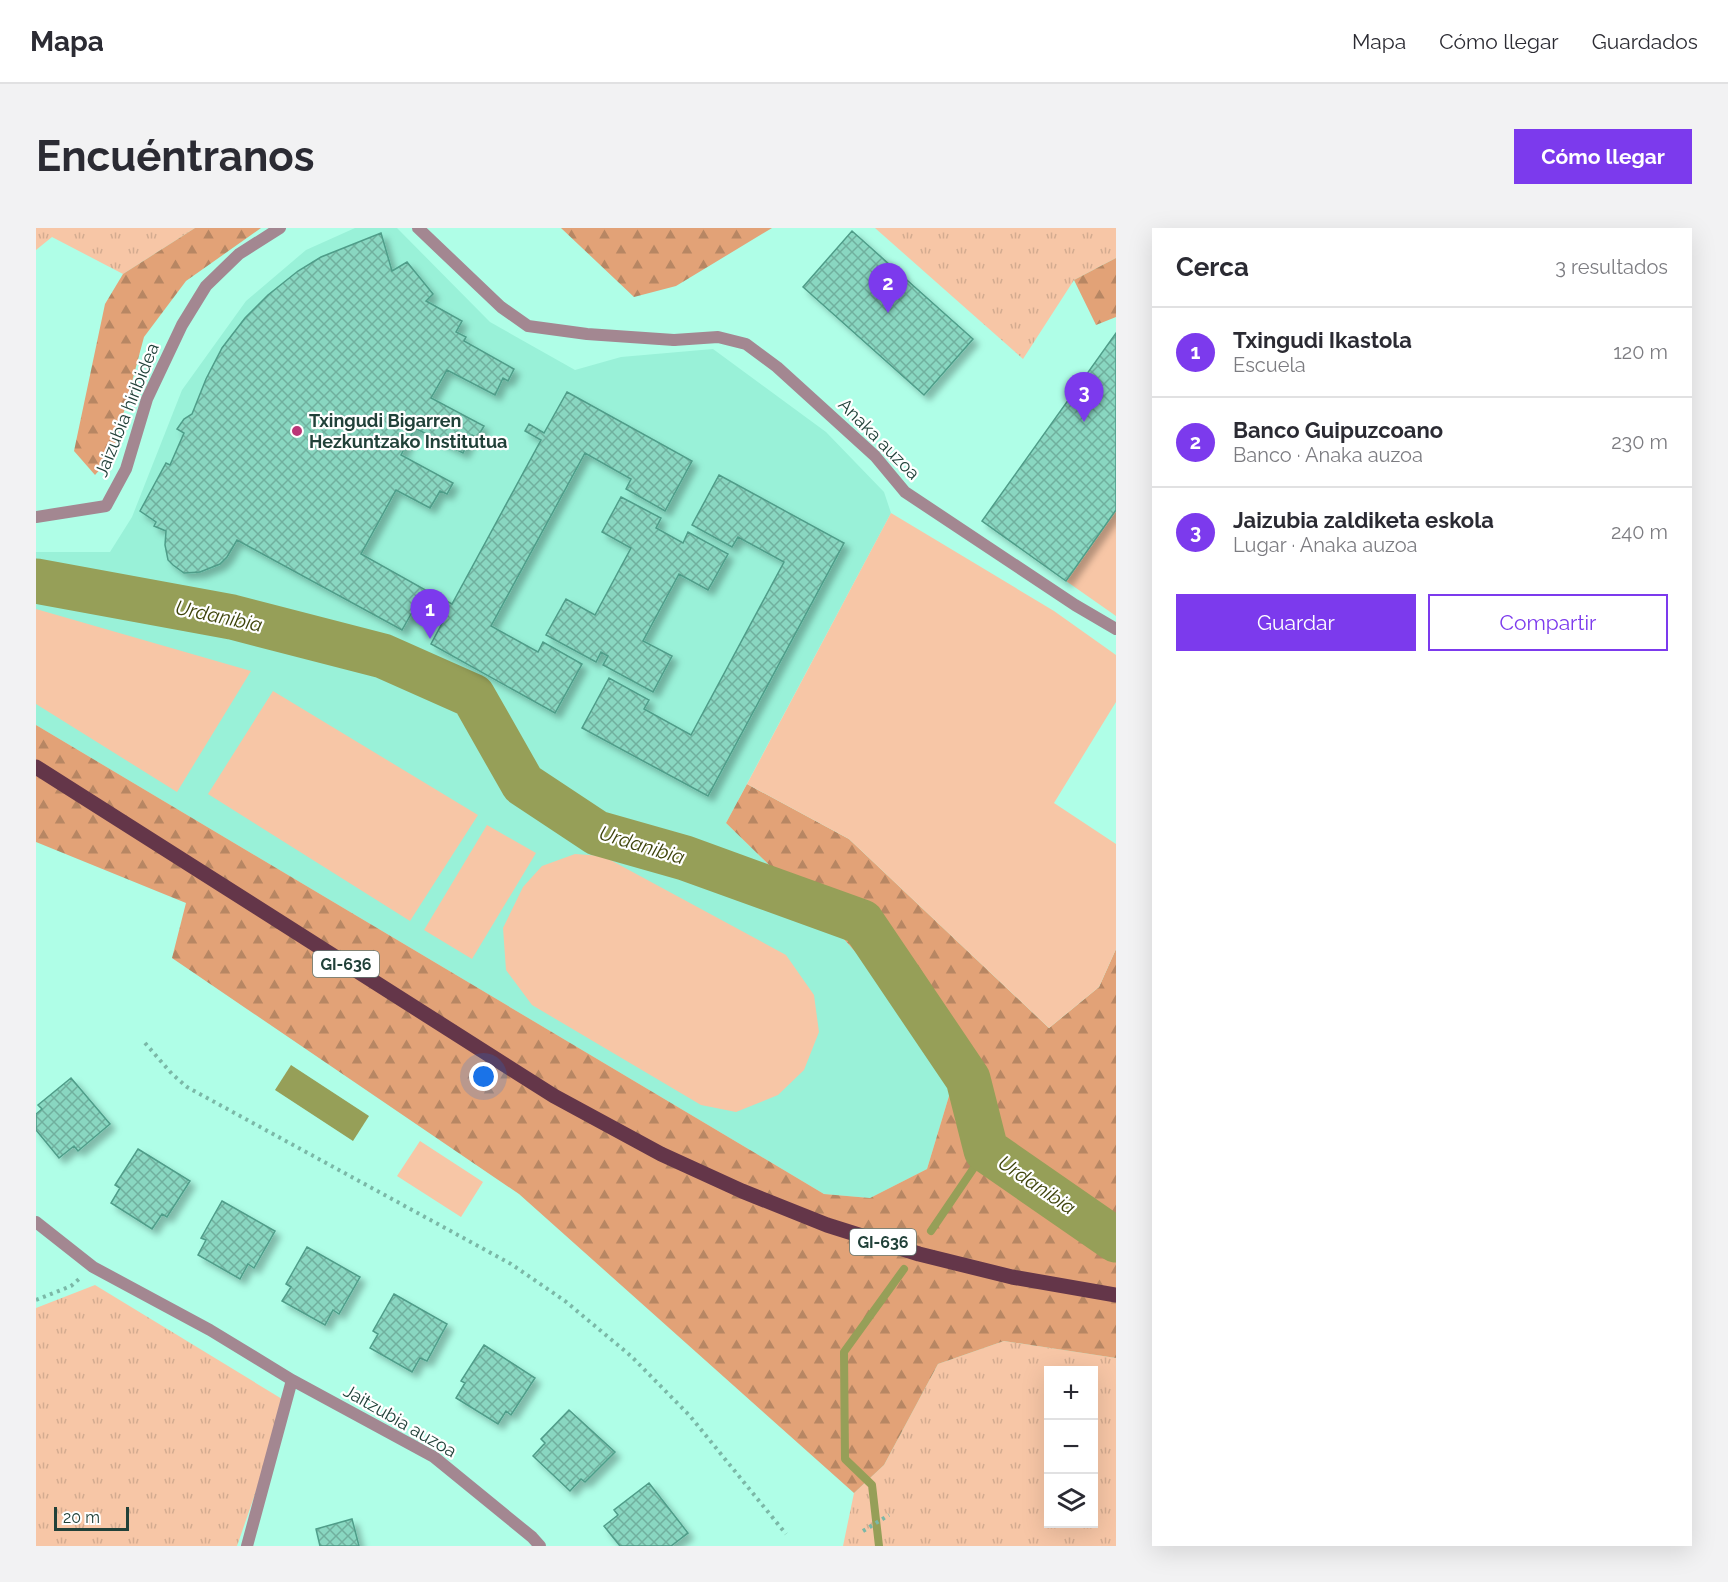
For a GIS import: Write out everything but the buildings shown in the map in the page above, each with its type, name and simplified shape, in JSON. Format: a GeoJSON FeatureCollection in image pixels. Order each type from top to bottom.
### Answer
{"type":"FeatureCollection","features":[{"type":"Feature","properties":{"kind":"main road","name":"GI-636"},"geometry":{"type":"LineString","coordinates":[[36,767],[554,1096],[661,1154],[742,1191],[827,1225],[920,1254],[1012,1277],[1116,1295]]}},
{"type":"Feature","properties":{"kind":"street","name":"Jaizubia hiribidea"},"geometry":{"type":"LineString","coordinates":[[36,517],[106,506],[126,469],[147,399],[182,325],[206,286],[239,254],[280,228]]}},
{"type":"Feature","properties":{"kind":"street","name":"Anaka auzoa"},"geometry":{"type":"LineString","coordinates":[[418,228],[501,307],[528,326],[587,334],[674,340],[718,337],[746,344],[777,367],[875,456],[906,492],[1075,605],[1116,629]]}},
{"type":"Feature","properties":{"kind":"street","name":"Jaitzubia auzoa"},"geometry":{"type":"LineString","coordinates":[[36,1222],[93,1267],[210,1330],[292,1380],[434,1457],[540,1546]]}},
{"type":"Feature","properties":{"kind":"street"},"geometry":{"type":"LineString","coordinates":[[247,1546],[292,1380]]}},
{"type":"Feature","properties":{"kind":"path"},"geometry":{"type":"LineString","coordinates":[[145,1042],[172,1074],[187,1087],[511,1264],[565,1301],[631,1356],[690,1416],[786,1534]]}},
{"type":"Feature","properties":{"kind":"path"},"geometry":{"type":"LineString","coordinates":[[36,1300],[71,1286],[93,1267]]}},
{"type":"Feature","properties":{"kind":"path"},"geometry":{"type":"LineString","coordinates":[[863,1532],[889,1515]]}},
{"type":"Feature","properties":{"kind":"shaded area"},"geometry":{"type":"Polygon","coordinates":[[[355,228],[397,228],[490,322],[575,370],[621,357],[713,349],[826,432],[884,492],[891,513],[726,823],[834,928],[918,1022],[952,1086],[927,1169],[870,1198],[824,1194],[36,725],[36,552],[110,552],[132,517],[182,390],[246,301],[306,250],[355,228]]]}},
{"type":"Feature","properties":{"kind":"shaded area"},"geometry":{"type":"Polygon","coordinates":[[[291,1065],[369,1116],[353,1141],[275,1090],[291,1065]]]}},
{"type":"Feature","properties":{"kind":"green space"},"geometry":{"type":"Polygon","coordinates":[[[36,228],[195,228],[123,274],[52,237],[36,250],[36,228]]]}},
{"type":"Feature","properties":{"kind":"green space"},"geometry":{"type":"Polygon","coordinates":[[[195,228],[261,228],[186,281],[144,337],[112,456],[95,475],[74,451],[105,304],[123,274],[195,228]]]}},
{"type":"Feature","properties":{"kind":"green space"},"geometry":{"type":"Polygon","coordinates":[[[561,228],[772,228],[676,286],[634,297],[561,228]]]}},
{"type":"Feature","properties":{"kind":"green space"},"geometry":{"type":"Polygon","coordinates":[[[875,228],[1116,228],[1116,258],[1074,280],[1023,359],[875,228]]]}},
{"type":"Feature","properties":{"kind":"green space"},"geometry":{"type":"Polygon","coordinates":[[[1116,258],[1116,317],[1096,325],[1074,280],[1116,258]]]}},
{"type":"Feature","properties":{"kind":"green space"},"geometry":{"type":"Polygon","coordinates":[[[1116,510],[1116,616],[1066,581],[1116,510]]]}},
{"type":"Feature","properties":{"kind":"green space"},"geometry":{"type":"Polygon","coordinates":[[[891,513],[1054,611],[1116,655],[1116,702],[1054,803],[1116,844],[1116,949],[1099,987],[1049,1028],[849,839],[747,784],[891,513]]]}},
{"type":"Feature","properties":{"kind":"green space"},"geometry":{"type":"Polygon","coordinates":[[[36,609],[251,671],[177,792],[36,704],[36,609]]]}},
{"type":"Feature","properties":{"kind":"green space"},"geometry":{"type":"Polygon","coordinates":[[[273,691],[478,815],[410,921],[208,794],[273,691]]]}},
{"type":"Feature","properties":{"kind":"green space"},"geometry":{"type":"Polygon","coordinates":[[[36,725],[824,1194],[870,1198],[927,1169],[952,1086],[918,1022],[834,928],[726,823],[747,784],[849,839],[1049,1028],[1099,987],[1116,949],[1116,1358],[1004,1341],[938,1364],[884,1465],[854,1493],[519,1194],[172,958],[186,903],[36,842],[36,725]]]}},
{"type":"Feature","properties":{"kind":"green space"},"geometry":{"type":"Polygon","coordinates":[[[487,825],[536,853],[472,959],[424,930],[487,825]]]}},
{"type":"Feature","properties":{"kind":"green space"},"geometry":{"type":"Polygon","coordinates":[[[575,854],[603,856],[786,955],[814,995],[819,1032],[804,1070],[778,1095],[736,1112],[701,1105],[532,1005],[506,970],[503,928],[523,887],[542,866],[575,854]]]}},
{"type":"Feature","properties":{"kind":"green space"},"geometry":{"type":"Polygon","coordinates":[[[420,1141],[483,1182],[461,1217],[397,1176],[420,1141]]]}},
{"type":"Feature","properties":{"kind":"green space"},"geometry":{"type":"Polygon","coordinates":[[[95,1285],[287,1402],[237,1546],[36,1546],[36,1308],[95,1285]]]}},
{"type":"Feature","properties":{"kind":"green space"},"geometry":{"type":"Polygon","coordinates":[[[1004,1341],[1116,1358],[1116,1546],[843,1546],[854,1493],[884,1465],[938,1364],[1004,1341]]]}},
{"type":"Feature","properties":{"kind":"waterway","name":"Urdanibia"},"geometry":{"type":"LineString","coordinates":[[36,581],[232,617],[383,656],[473,696],[523,784],[597,833],[685,858],[862,922],[968,1079],[986,1150],[1116,1240]]}},
{"type":"Feature","properties":{"kind":"waterway"},"geometry":{"type":"LineString","coordinates":[[931,1231],[986,1150]]}},
{"type":"Feature","properties":{"kind":"waterway"},"geometry":{"type":"LineString","coordinates":[[879,1546],[872,1485],[845,1459],[844,1352],[904,1269]]}},
{"type":"Feature","properties":{"kind":"place","name":"Banco Guipuzcoano"},"geometry":{"type":"Point","coordinates":[888,313]}},
{"type":"Feature","properties":{"kind":"place","name":"Jaizubia zaldiketa eskola"},"geometry":{"type":"Point","coordinates":[1084,422]}},
{"type":"Feature","properties":{"kind":"place","name":"Txingudi Bigarren Hezkuntzako Institutua"},"geometry":{"type":"Point","coordinates":[297,431]}},
{"type":"Feature","properties":{"kind":"place","name":"Txingudi Ikastola"},"geometry":{"type":"Point","coordinates":[430,639]}}]}
